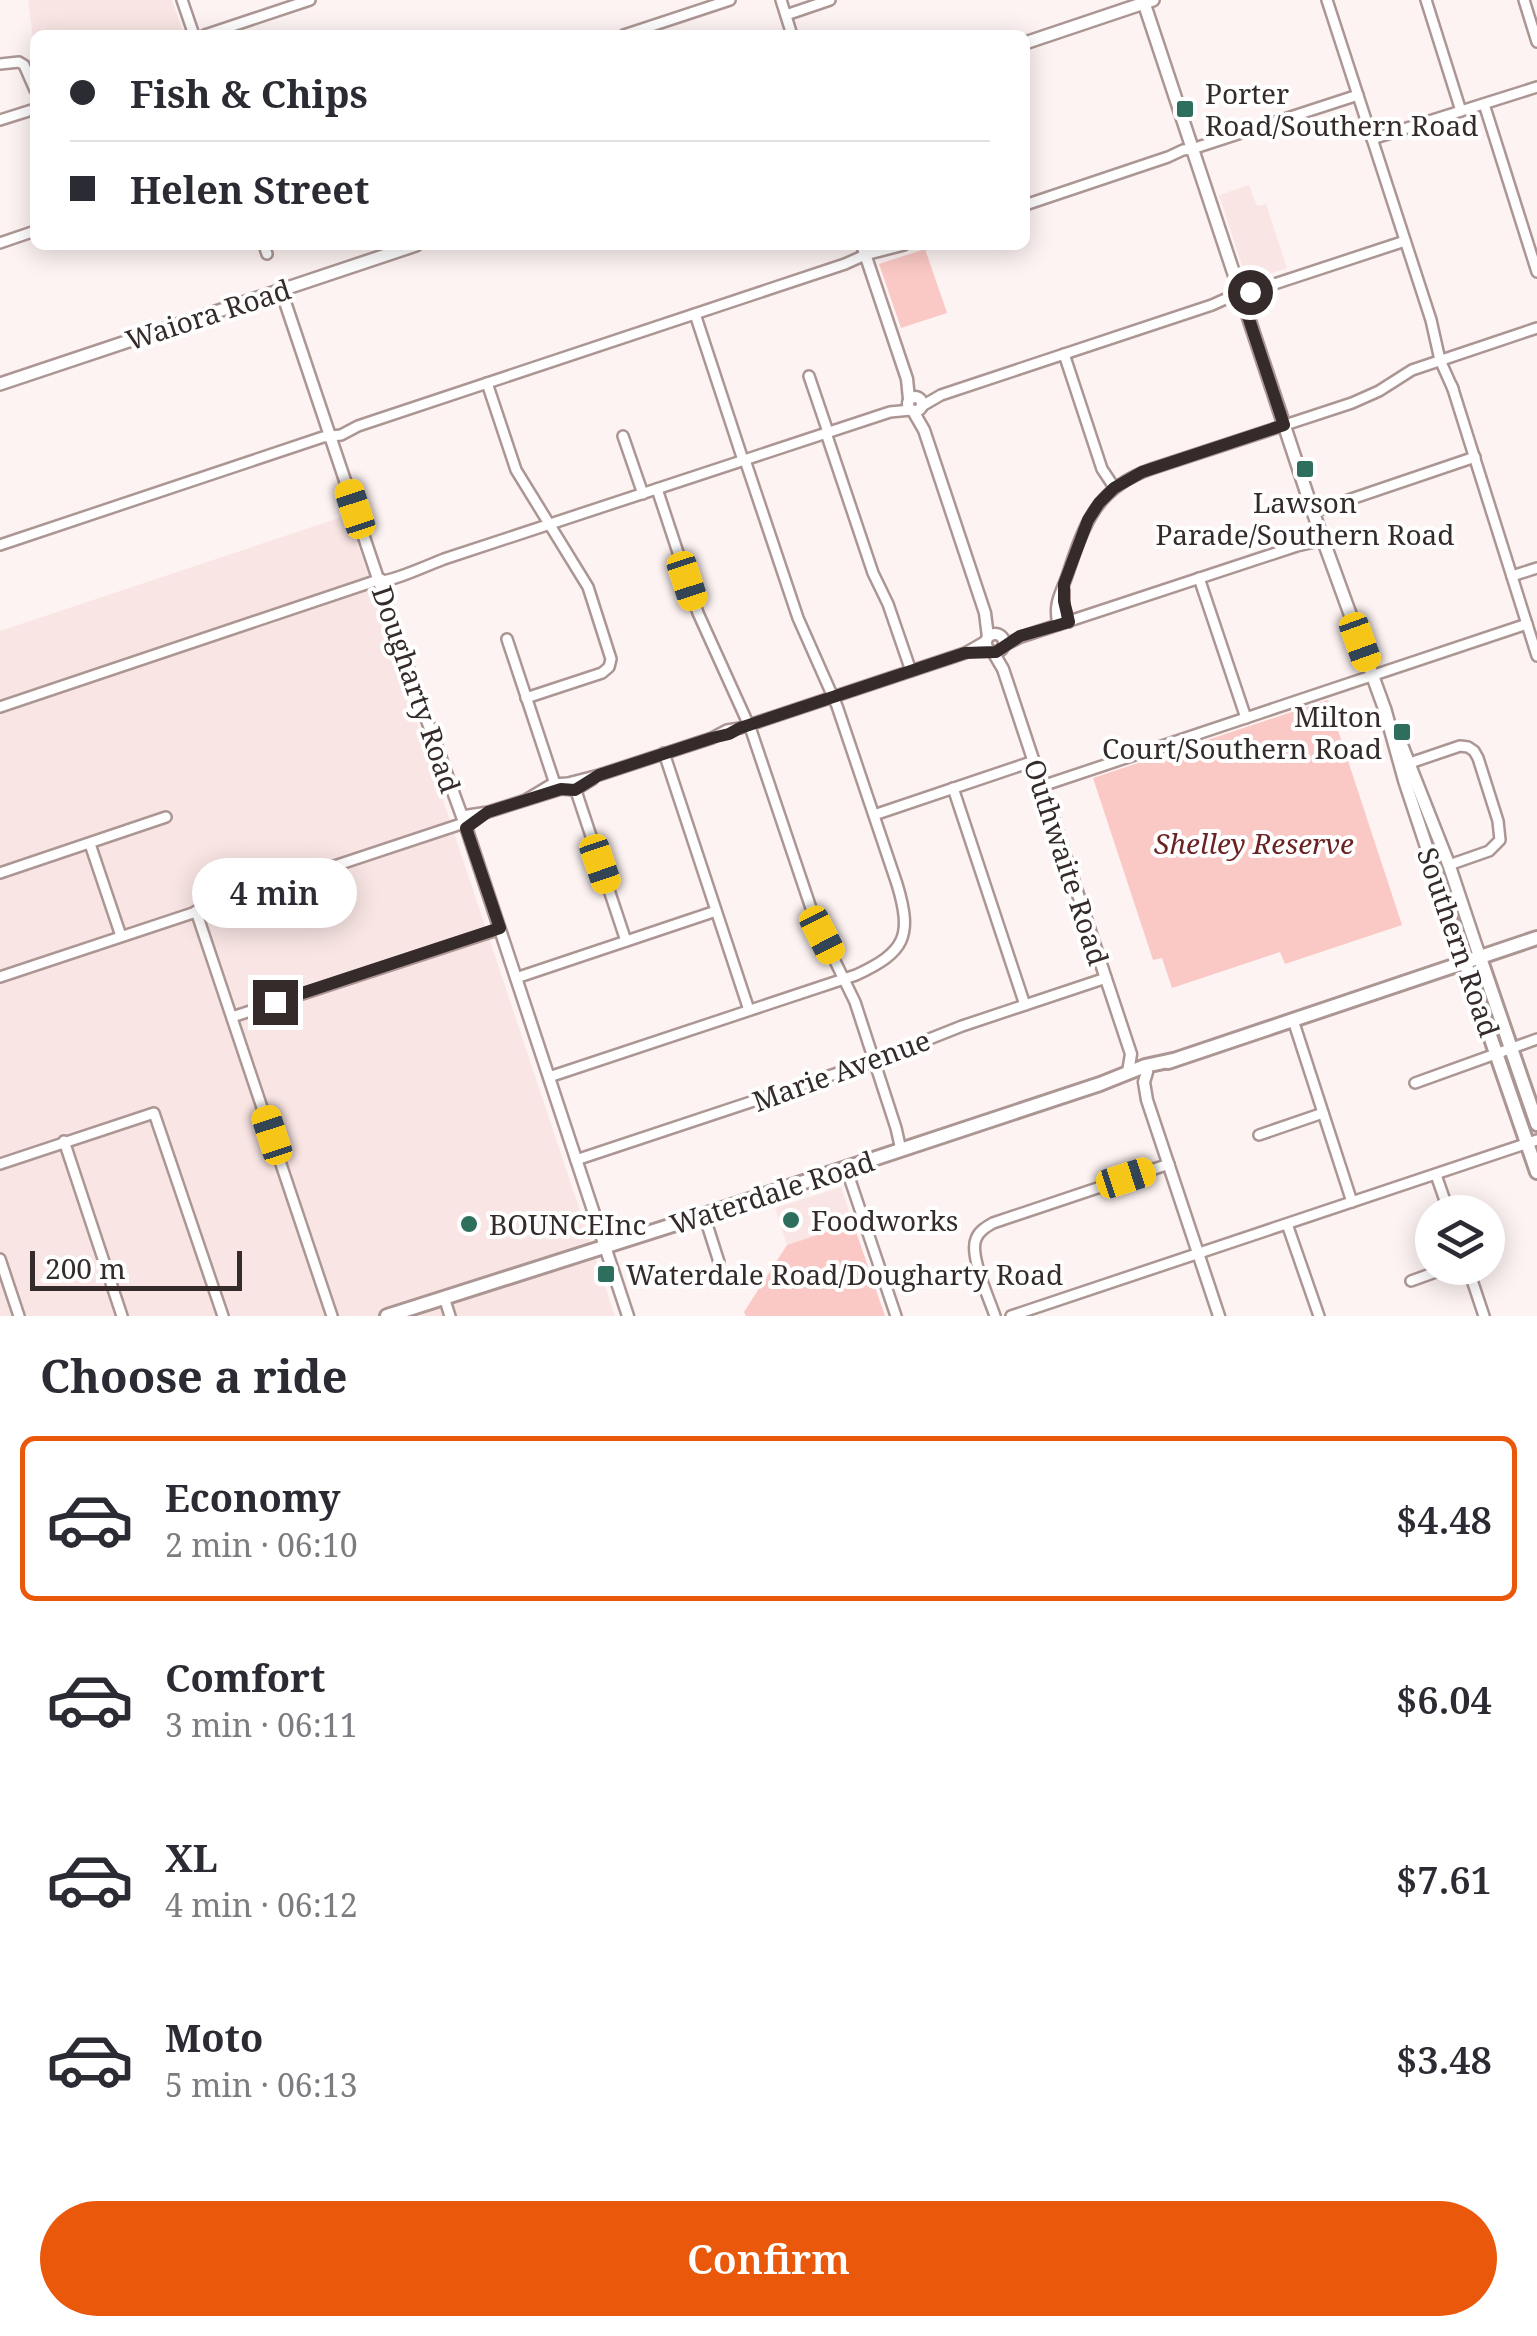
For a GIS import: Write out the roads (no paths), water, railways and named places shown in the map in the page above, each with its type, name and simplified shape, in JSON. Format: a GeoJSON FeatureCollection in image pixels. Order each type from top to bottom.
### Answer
{"type":"FeatureCollection","features":[{"type":"Feature","properties":{"kind":"main road"},"geometry":{"type":"LineString","coordinates":[[1030,40],[1148,2]]}},
{"type":"Feature","properties":{"kind":"main road","name":"Southern Road"},"geometry":{"type":"LineString","coordinates":[[1148,2],[1192,149],[1313,512],[1385,710],[1449,865],[1536,1121]]}},
{"type":"Feature","properties":{"kind":"main road","name":"Waiora Road"},"geometry":{"type":"LineString","coordinates":[[0,384],[401,250]]}},
{"type":"Feature","properties":{"kind":"main road","name":"Southern Road"},"geometry":{"type":"LineString","coordinates":[[1385,710],[1465,963],[1521,1125],[1532,1142],[1537,1172]]}},
{"type":"Feature","properties":{"kind":"main road","name":"Waterdale Road"},"geometry":{"type":"LineString","coordinates":[[386,1316],[704,1216],[1537,938]]}},
{"type":"Feature","properties":{"kind":"street"},"geometry":{"type":"LineString","coordinates":[[182,0],[192,30]]}},
{"type":"Feature","properties":{"kind":"street"},"geometry":{"type":"LineString","coordinates":[[220,30],[310,0]]}},
{"type":"Feature","properties":{"kind":"street"},"geometry":{"type":"LineString","coordinates":[[639,30],[730,0]]}},
{"type":"Feature","properties":{"kind":"street"},"geometry":{"type":"LineString","coordinates":[[781,0],[790,30]]}},
{"type":"Feature","properties":{"kind":"street"},"geometry":{"type":"LineString","coordinates":[[786,15],[830,0]]}},
{"type":"Feature","properties":{"kind":"street"},"geometry":{"type":"LineString","coordinates":[[1327,0],[1537,656]]}},
{"type":"Feature","properties":{"kind":"street"},"geometry":{"type":"LineString","coordinates":[[1426,0],[1461,111]]}},
{"type":"Feature","properties":{"kind":"street"},"geometry":{"type":"LineString","coordinates":[[1524,0],[1537,42]]}},
{"type":"Feature","properties":{"kind":"street"},"geometry":{"type":"LineString","coordinates":[[0,64],[24,65],[30,79]]}},
{"type":"Feature","properties":{"kind":"street"},"geometry":{"type":"LineString","coordinates":[[1372,139],[1537,87]]}},
{"type":"Feature","properties":{"kind":"street"},"geometry":{"type":"LineString","coordinates":[[1030,203],[1358,95]]}},
{"type":"Feature","properties":{"kind":"street"},"geometry":{"type":"LineString","coordinates":[[1484,104],[1537,272]]}},
{"type":"Feature","properties":{"kind":"street"},"geometry":{"type":"LineString","coordinates":[[0,120],[30,111]]}},
{"type":"Feature","properties":{"kind":"street"},"geometry":{"type":"LineString","coordinates":[[0,243],[30,233]]}},
{"type":"Feature","properties":{"kind":"street"},"geometry":{"type":"LineString","coordinates":[[0,707],[1405,240]]}},
{"type":"Feature","properties":{"kind":"street"},"geometry":{"type":"LineString","coordinates":[[0,545],[339,429],[358,426],[845,264],[864,253]]}},
{"type":"Feature","properties":{"kind":"street","name":"Outhwaite Road"},"geometry":{"type":"LineString","coordinates":[[864,253],[1131,1054],[1129,1074]]}},
{"type":"Feature","properties":{"kind":"street","name":"Dougharty Road"},"geometry":{"type":"LineString","coordinates":[[281,290],[500,928],[628,1316]]}},
{"type":"Feature","properties":{"kind":"street"},"geometry":{"type":"LineString","coordinates":[[549,1077],[844,978],[883,961],[903,938],[900,894],[874,815],[833,697],[798,618],[695,314]]}},
{"type":"Feature","properties":{"kind":"street"},"geometry":{"type":"LineString","coordinates":[[1064,624],[1064,584],[1088,520],[1114,488],[1142,472],[1352,403],[1443,358],[1537,328]]}},
{"type":"Feature","properties":{"kind":"street"},"geometry":{"type":"LineString","coordinates":[[1064,354],[1102,469],[1114,488]]}},
{"type":"Feature","properties":{"kind":"street"},"geometry":{"type":"LineString","coordinates":[[809,376],[873,573],[911,671]]}},
{"type":"Feature","properties":{"kind":"street"},"geometry":{"type":"LineString","coordinates":[[486,383],[516,470],[590,590],[611,655],[611,663],[602,673],[526,698]]}},
{"type":"Feature","properties":{"kind":"street"},"geometry":{"type":"LineString","coordinates":[[623,436],[643,494]]}},
{"type":"Feature","properties":{"kind":"street"},"geometry":{"type":"LineString","coordinates":[[1313,512],[1474,458]]}},
{"type":"Feature","properties":{"kind":"street"},"geometry":{"type":"LineString","coordinates":[[657,489],[698,613],[812,912],[844,978],[903,1149]]}},
{"type":"Feature","properties":{"kind":"street"},"geometry":{"type":"LineString","coordinates":[[0,976],[544,796],[556,787],[574,786],[728,730],[1064,624],[1322,537]]}},
{"type":"Feature","properties":{"kind":"street"},"geometry":{"type":"LineString","coordinates":[[1512,576],[1537,568]]}},
{"type":"Feature","properties":{"kind":"street"},"geometry":{"type":"LineString","coordinates":[[1199,578],[1246,718]]}},
{"type":"Feature","properties":{"kind":"street"},"geometry":{"type":"LineString","coordinates":[[1042,786],[1527,624]]}},
{"type":"Feature","properties":{"kind":"street"},"geometry":{"type":"LineString","coordinates":[[507,639],[556,787]]}},
{"type":"Feature","properties":{"kind":"street"},"geometry":{"type":"LineString","coordinates":[[1410,763],[1460,746],[1471,749],[1478,758],[1500,828],[1500,840],[1493,849],[1449,865]]}},
{"type":"Feature","properties":{"kind":"street"},"geometry":{"type":"LineString","coordinates":[[664,753],[750,1010]]}},
{"type":"Feature","properties":{"kind":"street"},"geometry":{"type":"LineString","coordinates":[[874,815],[1034,762]]}},
{"type":"Feature","properties":{"kind":"street"},"geometry":{"type":"LineString","coordinates":[[574,786],[626,941]]}},
{"type":"Feature","properties":{"kind":"street"},"geometry":{"type":"LineString","coordinates":[[953,788],[1025,1005]]}},
{"type":"Feature","properties":{"kind":"street"},"geometry":{"type":"LineString","coordinates":[[0,873],[166,817]]}},
{"type":"Feature","properties":{"kind":"street"},"geometry":{"type":"LineString","coordinates":[[90,844],[121,936]]}},
{"type":"Feature","properties":{"kind":"street"},"geometry":{"type":"LineString","coordinates":[[196,911],[332,1316]]}},
{"type":"Feature","properties":{"kind":"street"},"geometry":{"type":"LineString","coordinates":[[516,978],[716,911]]}},
{"type":"Feature","properties":{"kind":"street"},"geometry":{"type":"LineString","coordinates":[[232,1017],[500,928]]}},
{"type":"Feature","properties":{"kind":"street","name":"Marie Avenue"},"geometry":{"type":"LineString","coordinates":[[576,1160],[874,1061],[962,1026],[1106,978]]}},
{"type":"Feature","properties":{"kind":"street"},"geometry":{"type":"LineString","coordinates":[[1293,1020],[1352,1202]]}},
{"type":"Feature","properties":{"kind":"street"},"geometry":{"type":"LineString","coordinates":[[1415,1083],[1537,1040]]}},
{"type":"Feature","properties":{"kind":"street"},"geometry":{"type":"LineString","coordinates":[[1131,1054],[1146,1068],[1147,1100],[1218,1316]]}},
{"type":"Feature","properties":{"kind":"street"},"geometry":{"type":"LineString","coordinates":[[1129,1074],[1147,1100]]}},
{"type":"Feature","properties":{"kind":"street"},"geometry":{"type":"LineString","coordinates":[[0,1164],[154,1113],[223,1316]]}},
{"type":"Feature","properties":{"kind":"street"},"geometry":{"type":"LineString","coordinates":[[1259,1135],[1323,1113]]}},
{"type":"Feature","properties":{"kind":"street"},"geometry":{"type":"LineString","coordinates":[[1521,1125],[1536,1121]]}},
{"type":"Feature","properties":{"kind":"street"},"geometry":{"type":"LineString","coordinates":[[64,1141],[122,1316]]}},
{"type":"Feature","properties":{"kind":"street"},"geometry":{"type":"LineString","coordinates":[[1011,1316],[1532,1142]]}},
{"type":"Feature","properties":{"kind":"street"},"geometry":{"type":"LineString","coordinates":[[995,1316],[975,1255],[974,1240],[982,1229],[1168,1164]]}},
{"type":"Feature","properties":{"kind":"street"},"geometry":{"type":"LineString","coordinates":[[846,1168],[896,1316]]}},
{"type":"Feature","properties":{"kind":"street"},"geometry":{"type":"LineString","coordinates":[[1436,1175],[1443,1195]]}},
{"type":"Feature","properties":{"kind":"street"},"geometry":{"type":"LineString","coordinates":[[704,1216],[719,1262]]}},
{"type":"Feature","properties":{"kind":"street"},"geometry":{"type":"LineString","coordinates":[[1287,1224],[1319,1316]]}},
{"type":"Feature","properties":{"kind":"street"},"geometry":{"type":"LineString","coordinates":[[0,1259],[19,1316]]}},
{"type":"Feature","properties":{"kind":"street"},"geometry":{"type":"LineString","coordinates":[[1411,1280],[1415,1279]]}},
{"type":"Feature","properties":{"kind":"street"},"geometry":{"type":"LineString","coordinates":[[1474,1285],[1484,1316]]}},
{"type":"Feature","properties":{"kind":"street"},"geometry":{"type":"LineString","coordinates":[[444,1297],[450,1316]]}},
{"type":"Feature","properties":{"kind":"place","name":"Porter Road/Southern Road"},"geometry":{"type":"Point","coordinates":[1185,109]}},
{"type":"Feature","properties":{"kind":"place","name":"Lawson Parade/Southern Road"},"geometry":{"type":"Point","coordinates":[1305,469]}},
{"type":"Feature","properties":{"kind":"place","name":"Milton Court/Southern Road"},"geometry":{"type":"Point","coordinates":[1402,732]}},
{"type":"Feature","properties":{"kind":"place","name":"Foodworks"},"geometry":{"type":"Point","coordinates":[791,1220]}},
{"type":"Feature","properties":{"kind":"place","name":"BOUNCEInc"},"geometry":{"type":"Point","coordinates":[469,1224]}},
{"type":"Feature","properties":{"kind":"place","name":"Waterdale Road/Dougharty Road"},"geometry":{"type":"Point","coordinates":[606,1274]}},
{"type":"Feature","properties":{"kind":"park label","name":"Shelley Reserve"},"geometry":{"type":"Point","coordinates":[1254,843]}}]}
